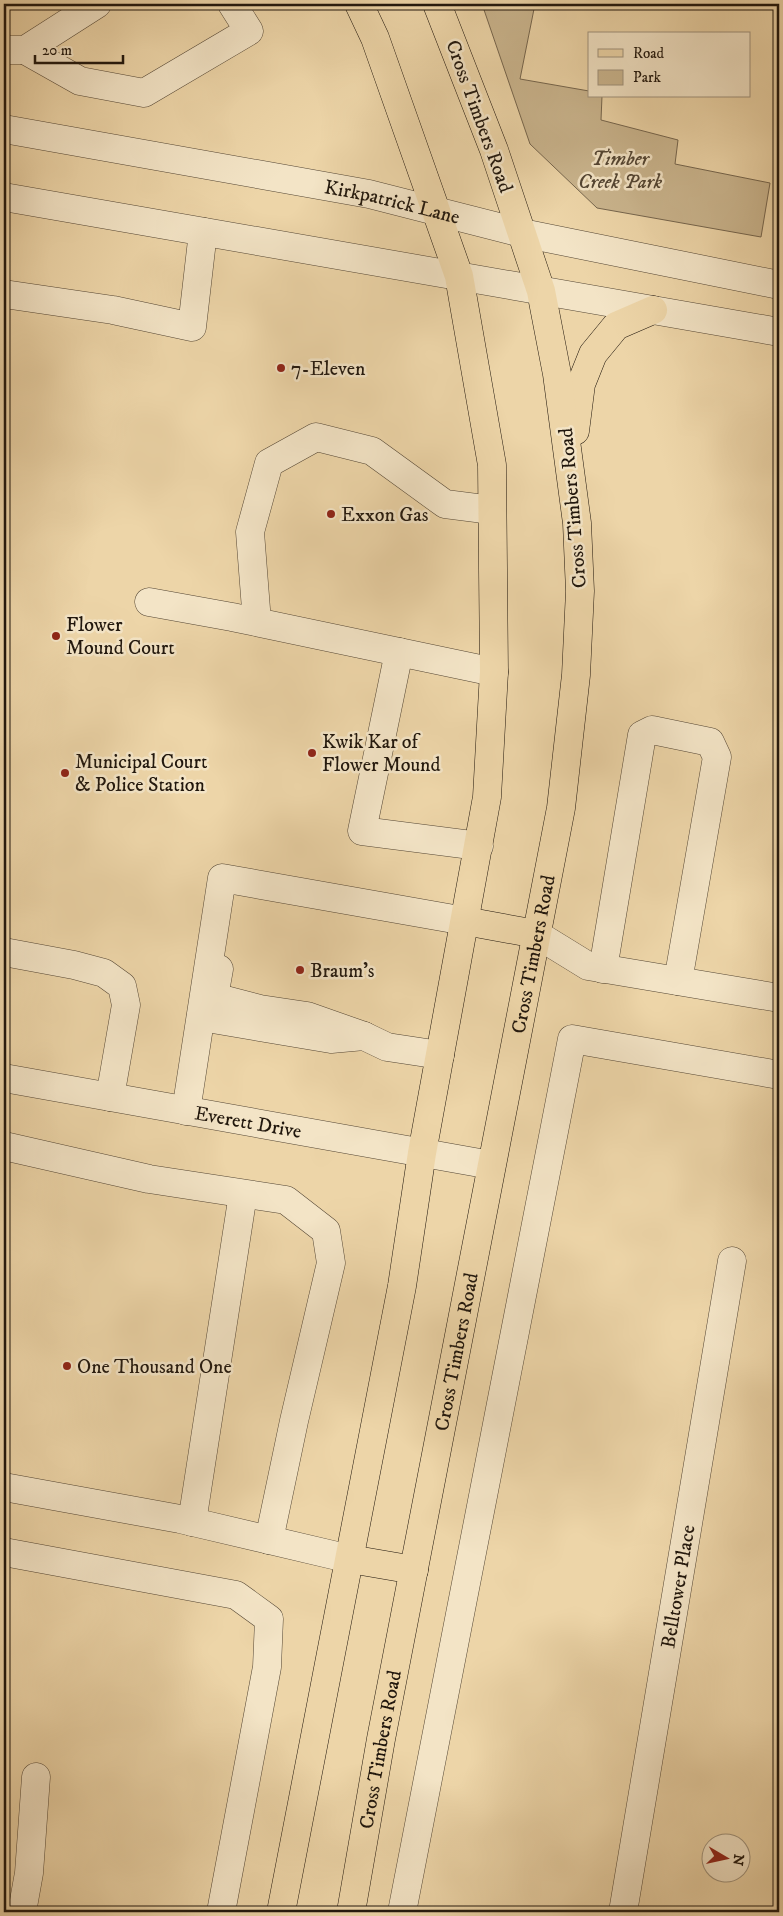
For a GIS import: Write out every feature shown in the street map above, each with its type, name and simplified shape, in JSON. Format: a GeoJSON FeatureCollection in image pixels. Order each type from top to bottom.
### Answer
{"type":"FeatureCollection","features":[{"type":"Feature","properties":{"kind":"main road"},"geometry":{"type":"LineString","coordinates":[[281,1912],[402,1286],[422,1153],[487,797],[494,672],[492,465],[459,276],[375,38],[359,4]]}},
{"type":"Feature","properties":{"kind":"main road","name":"Cross Timbers Road"},"geometry":{"type":"LineString","coordinates":[[351,1912],[381,1739],[561,808],[576,676],[580,591],[577,523],[571,470],[557,374],[541,291],[494,150],[437,4]]}},
{"type":"Feature","properties":{"kind":"main road"},"geometry":{"type":"LineString","coordinates":[[571,470],[581,384],[593,354],[616,326],[653,310]]}},
{"type":"Feature","properties":{"kind":"main road"},"geometry":{"type":"LineString","coordinates":[[465,921],[536,934]]}},
{"type":"Feature","properties":{"kind":"main road"},"geometry":{"type":"LineString","coordinates":[[350,1558],[414,1570]]}},
{"type":"Feature","properties":{"kind":"street"},"geometry":{"type":"LineString","coordinates":[[15,50],[98,4]]}},
{"type":"Feature","properties":{"kind":"street"},"geometry":{"type":"LineString","coordinates":[[15,50],[80,81],[144,93],[249,31],[232,4]]}},
{"type":"Feature","properties":{"kind":"street","name":"Kirkpatrick Lane"},"geometry":{"type":"LineString","coordinates":[[4,129],[369,194],[522,233],[779,285]]}},
{"type":"Feature","properties":{"kind":"street"},"geometry":{"type":"LineString","coordinates":[[4,197],[779,332]]}},
{"type":"Feature","properties":{"kind":"street"},"geometry":{"type":"LineString","coordinates":[[4,294],[113,310],[192,327],[203,232]]}},
{"type":"Feature","properties":{"kind":"street"},"geometry":{"type":"LineString","coordinates":[[257,622],[250,532],[269,463],[316,437],[372,451],[445,504],[492,510]]}},
{"type":"Feature","properties":{"kind":"street"},"geometry":{"type":"LineString","coordinates":[[149,602],[257,622],[494,672]]}},
{"type":"Feature","properties":{"kind":"street"},"geometry":{"type":"LineString","coordinates":[[399,652],[362,831],[478,846]]}},
{"type":"Feature","properties":{"kind":"street"},"geometry":{"type":"LineString","coordinates":[[603,969],[642,735],[652,730],[710,742],[717,757],[678,981]]}},
{"type":"Feature","properties":{"kind":"street"},"geometry":{"type":"LineString","coordinates":[[186,1111],[222,878],[465,921]]}},
{"type":"Feature","properties":{"kind":"street"},"geometry":{"type":"LineString","coordinates":[[236,881],[214,997],[260,1009],[307,1016],[364,1036],[387,1047],[440,1055]]}},
{"type":"Feature","properties":{"kind":"street"},"geometry":{"type":"LineString","coordinates":[[536,934],[588,966],[779,998]]}},
{"type":"Feature","properties":{"kind":"street"},"geometry":{"type":"LineString","coordinates":[[4,952],[74,965],[104,973],[122,986],[126,1005],[110,1097]]}},
{"type":"Feature","properties":{"kind":"street"},"geometry":{"type":"LineString","coordinates":[[201,1018],[331,1039],[364,1036]]}},
{"type":"Feature","properties":{"kind":"street"},"geometry":{"type":"LineString","coordinates":[[402,1912],[572,1039],[779,1075]]}},
{"type":"Feature","properties":{"kind":"street","name":"Everett Drive"},"geometry":{"type":"LineString","coordinates":[[4,1078],[491,1166]]}},
{"type":"Feature","properties":{"kind":"street"},"geometry":{"type":"LineString","coordinates":[[4,1146],[149,1179],[286,1200],[326,1231],[331,1263],[294,1421],[269,1540]]}},
{"type":"Feature","properties":{"kind":"street"},"geometry":{"type":"LineString","coordinates":[[192,1522],[243,1194]]}},
{"type":"Feature","properties":{"kind":"street","name":"Belltower Place"},"geometry":{"type":"LineString","coordinates":[[623,1912],[732,1261]]}},
{"type":"Feature","properties":{"kind":"street"},"geometry":{"type":"LineString","coordinates":[[4,1487],[192,1522],[350,1558]]}},
{"type":"Feature","properties":{"kind":"street"},"geometry":{"type":"LineString","coordinates":[[4,1552],[236,1595],[269,1619],[267,1667],[221,1912]]}},
{"type":"Feature","properties":{"kind":"street"},"geometry":{"type":"LineString","coordinates":[[22,1912],[29,1873],[36,1777]]}},
{"type":"Feature","properties":{"kind":"green space","name":"Timber Creek Park"},"geometry":{"type":"Polygon","coordinates":[[[482,4],[535,4],[520,79],[588,91],[588,98],[602,98],[601,120],[678,140],[675,164],[770,183],[761,237],[597,208],[530,144],[482,4]]]}},
{"type":"Feature","properties":{"kind":"place","name":"7-Eleven"},"geometry":{"type":"Point","coordinates":[281,368]}},
{"type":"Feature","properties":{"kind":"place","name":"Exxon Gas"},"geometry":{"type":"Point","coordinates":[331,514]}},
{"type":"Feature","properties":{"kind":"place","name":"Flower Mound Court"},"geometry":{"type":"Point","coordinates":[56,636]}},
{"type":"Feature","properties":{"kind":"place","name":"Kwik Kar of Flower Mound"},"geometry":{"type":"Point","coordinates":[312,753]}},
{"type":"Feature","properties":{"kind":"place","name":"Municipal Court & Police Station"},"geometry":{"type":"Point","coordinates":[65,773]}},
{"type":"Feature","properties":{"kind":"place","name":"Braum's"},"geometry":{"type":"Point","coordinates":[300,970]}},
{"type":"Feature","properties":{"kind":"place","name":"One Thousand One"},"geometry":{"type":"Point","coordinates":[67,1366]}}]}
